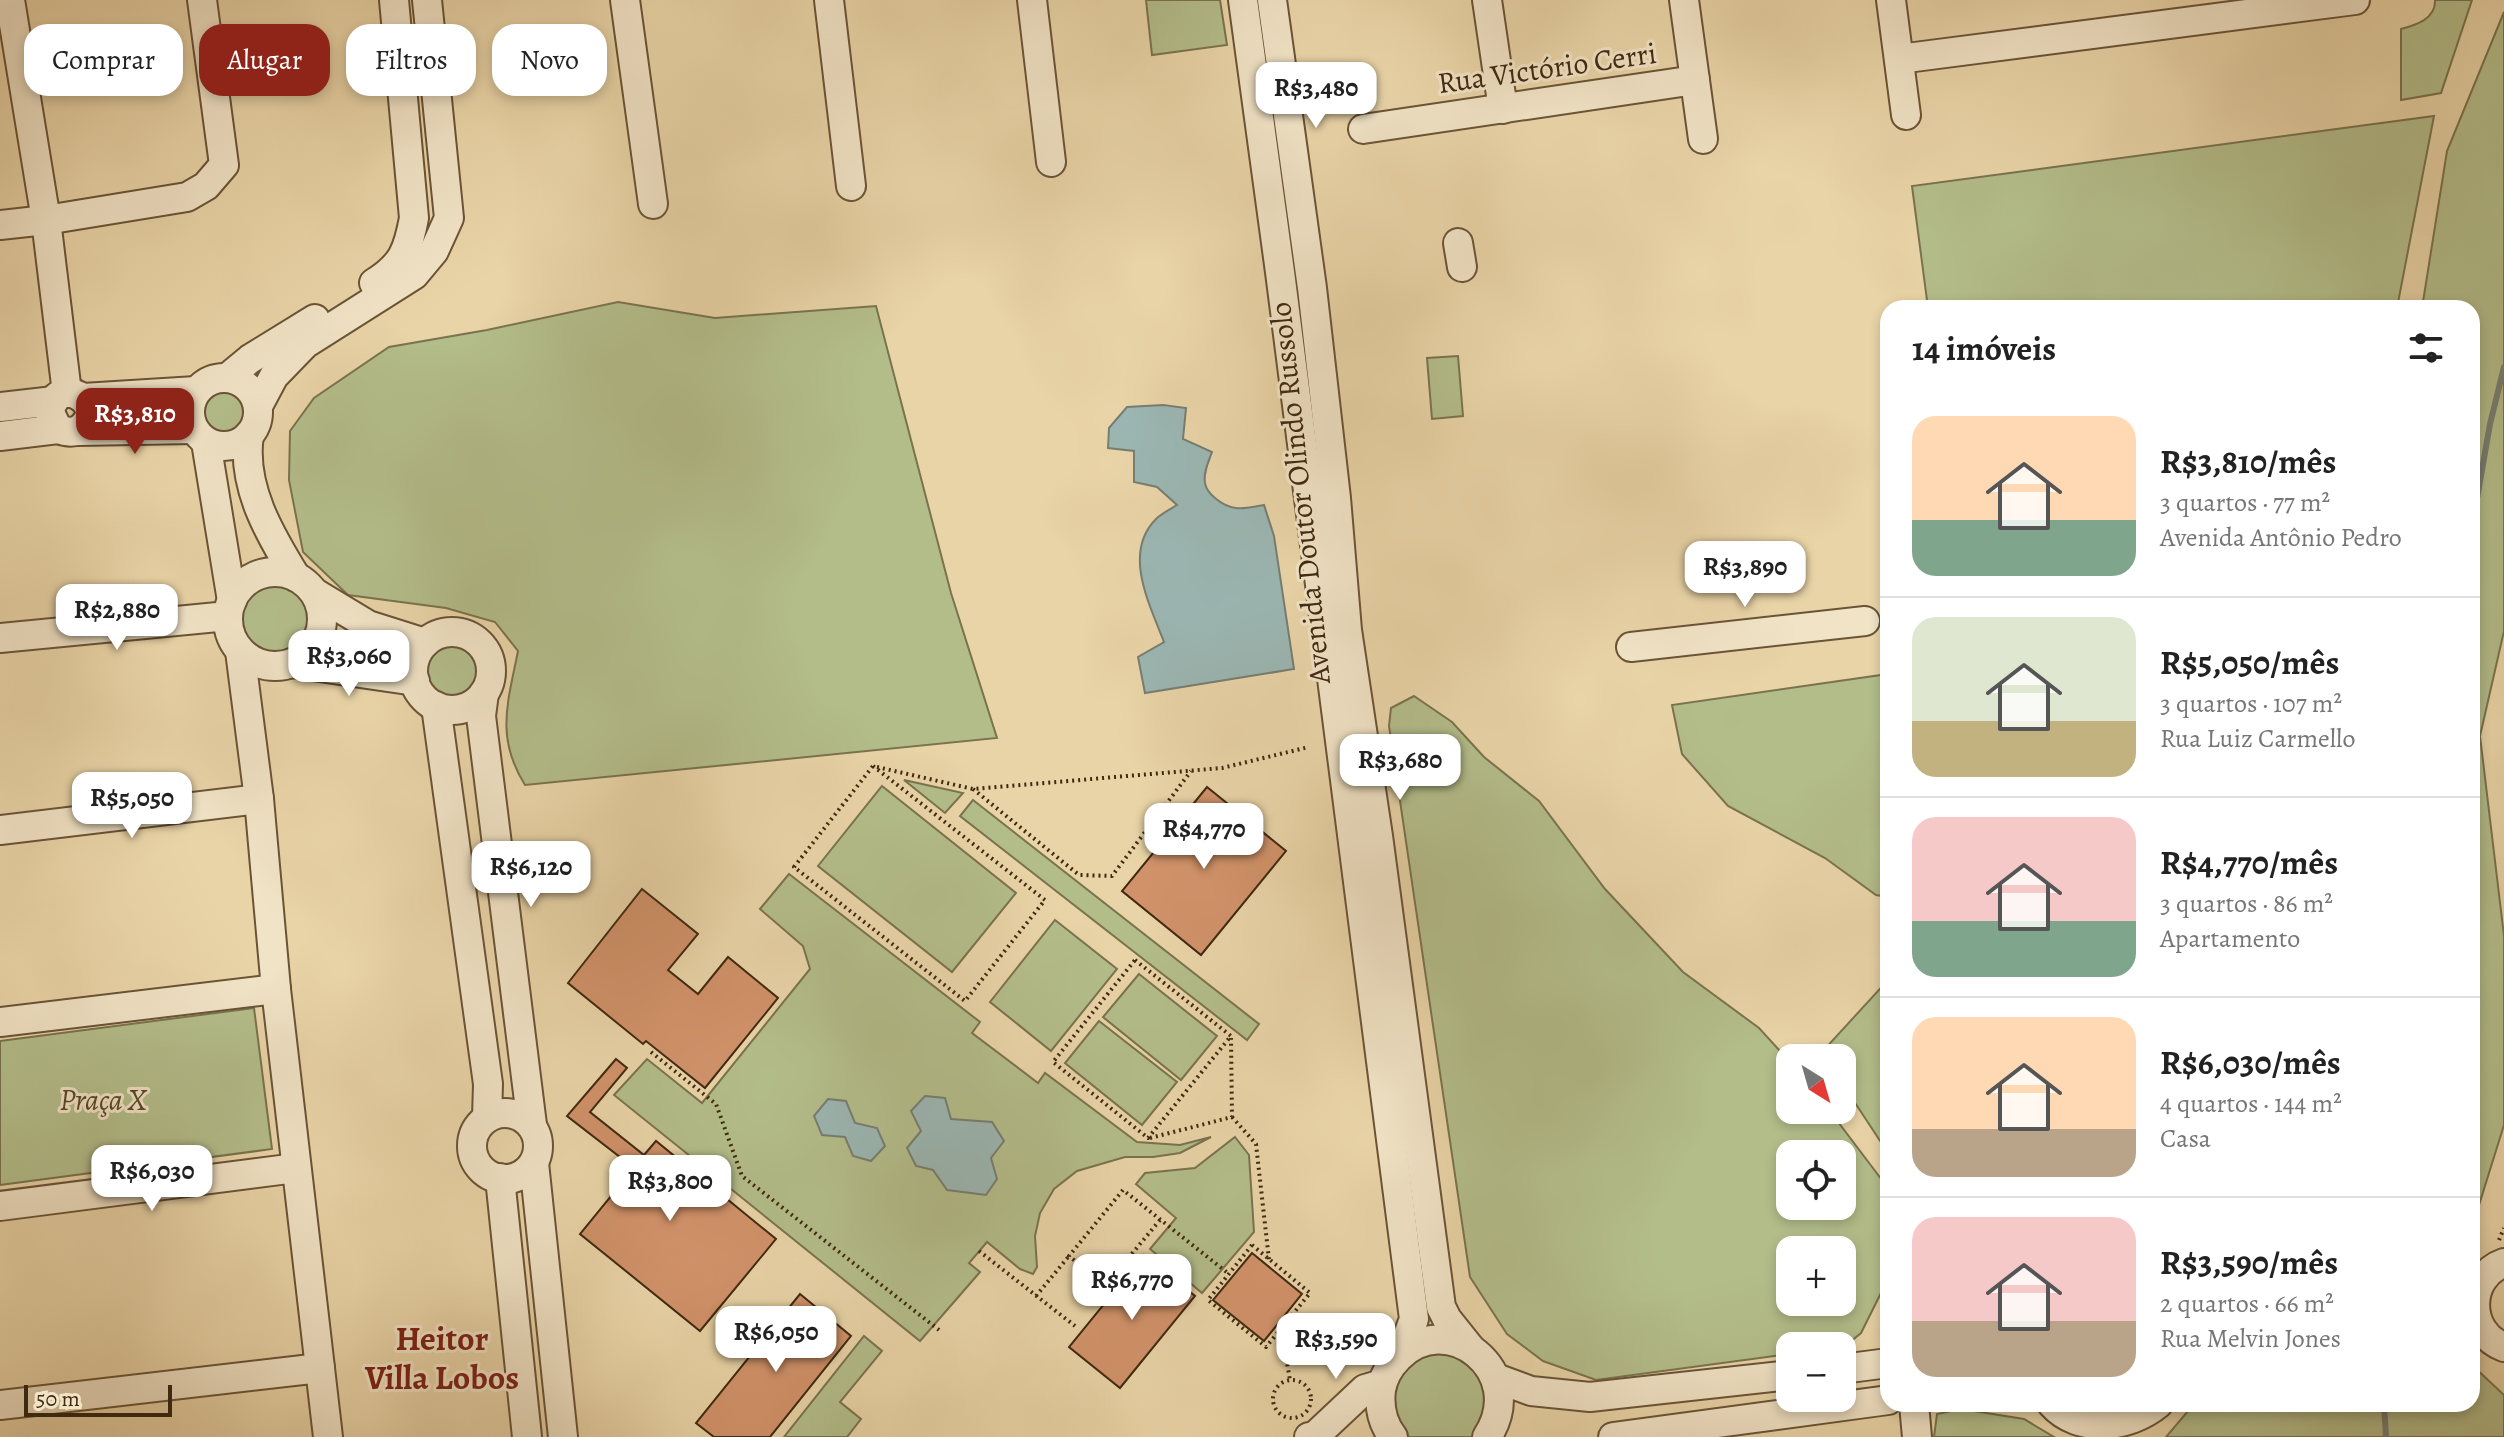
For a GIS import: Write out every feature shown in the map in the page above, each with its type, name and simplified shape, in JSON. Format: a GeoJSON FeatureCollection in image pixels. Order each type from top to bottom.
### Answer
{"type":"FeatureCollection","features":[{"type":"Feature","properties":{"kind":"street"},"geometry":{"type":"LineString","coordinates":[[0,225],[187,197],[206,186],[224,165],[202,0]]}},
{"type":"Feature","properties":{"kind":"street"},"geometry":{"type":"LineString","coordinates":[[0,407],[68,410],[200,436],[217,446],[229,446],[249,435],[255,426],[258,406],[274,376],[305,344],[363,298],[402,261],[410,241],[414,218],[394,0]]}},
{"type":"Feature","properties":{"kind":"street"},"geometry":{"type":"LineString","coordinates":[[227,378],[250,359],[363,298],[414,275],[434,251],[449,218],[427,0]]}},
{"type":"Feature","properties":{"kind":"street"},"geometry":{"type":"LineString","coordinates":[[625,0],[653,204]]}},
{"type":"Feature","properties":{"kind":"street"},"geometry":{"type":"LineString","coordinates":[[829,0],[851,186]]}},
{"type":"Feature","properties":{"kind":"street"},"geometry":{"type":"LineString","coordinates":[[1032,0],[1051,162]]}},
{"type":"Feature","properties":{"kind":"street","name":"Avenida Doutor Olindo Russolo"},"geometry":{"type":"LineString","coordinates":[[1243,0],[1281,283],[1347,630],[1441,1307],[1447,1319],[1471,1349],[1486,1361],[1496,1378]]}},
{"type":"Feature","properties":{"kind":"street","name":"Avenida Doutor Olindo Russolo"},"geometry":{"type":"LineString","coordinates":[[1272,0],[1310,278],[1323,500],[1414,1319],[1401,1354],[1389,1368],[1382,1384]]}},
{"type":"Feature","properties":{"kind":"street"},"geometry":{"type":"LineString","coordinates":[[1487,0],[1503,109]]}},
{"type":"Feature","properties":{"kind":"street"},"geometry":{"type":"LineString","coordinates":[[1684,0],[1703,139]]}},
{"type":"Feature","properties":{"kind":"street"},"geometry":{"type":"LineString","coordinates":[[1891,0],[1906,115]]}},
{"type":"Feature","properties":{"kind":"street"},"geometry":{"type":"LineString","coordinates":[[1899,59],[2355,0]]}},
{"type":"Feature","properties":{"kind":"street"},"geometry":{"type":"LineString","coordinates":[[8,18],[46,220],[68,410]]}},
{"type":"Feature","properties":{"kind":"street","name":"Rua Victório Cerri"},"geometry":{"type":"LineString","coordinates":[[1363,129],[1695,80]]}},
{"type":"Feature","properties":{"kind":"street"},"geometry":{"type":"LineString","coordinates":[[1281,283],[1310,278]]}},
{"type":"Feature","properties":{"kind":"street"},"geometry":{"type":"LineString","coordinates":[[249,435],[246,457],[254,495],[271,537],[321,606],[320,633],[314,646],[292,663],[278,666],[251,660],[233,640],[200,436],[189,410],[196,391],[204,383],[227,378],[239,381],[248,388],[258,406]]}},
{"type":"Feature","properties":{"kind":"street"},"geometry":{"type":"LineString","coordinates":[[0,436],[68,410],[196,391]]}},
{"type":"Feature","properties":{"kind":"street"},"geometry":{"type":"LineString","coordinates":[[230,608],[240,588],[252,578],[281,572],[368,625],[425,643]]}},
{"type":"Feature","properties":{"kind":"street"},"geometry":{"type":"LineString","coordinates":[[0,638],[230,608]]}},
{"type":"Feature","properties":{"kind":"street"},"geometry":{"type":"LineString","coordinates":[[1631,647],[1865,621]]}},
{"type":"Feature","properties":{"kind":"street"},"geometry":{"type":"LineString","coordinates":[[484,693],[462,708],[449,709],[426,700],[415,681],[414,661],[425,643],[447,632],[472,637],[482,645],[491,669],[481,716],[532,1125],[538,1144],[534,1163],[563,1437]]}},
{"type":"Feature","properties":{"kind":"street"},"geometry":{"type":"LineString","coordinates":[[240,651],[259,799],[276,989],[328,1437]]}},
{"type":"Feature","properties":{"kind":"street"},"geometry":{"type":"LineString","coordinates":[[292,663],[415,681]]}},
{"type":"Feature","properties":{"kind":"street"},"geometry":{"type":"LineString","coordinates":[[436,706],[488,1084],[487,1118]]}},
{"type":"Feature","properties":{"kind":"street"},"geometry":{"type":"LineString","coordinates":[[0,830],[259,799]]}},
{"type":"Feature","properties":{"kind":"street"},"geometry":{"type":"LineString","coordinates":[[0,1022],[276,989]]}},
{"type":"Feature","properties":{"kind":"street"},"geometry":{"type":"LineString","coordinates":[[532,1125],[524,1118],[506,1112],[487,1118],[474,1133],[473,1153],[482,1170],[500,1178],[519,1176],[534,1163]]}},
{"type":"Feature","properties":{"kind":"street"},"geometry":{"type":"LineString","coordinates":[[0,1206],[296,1168]]}},
{"type":"Feature","properties":{"kind":"street"},"geometry":{"type":"LineString","coordinates":[[500,1178],[527,1437]]}},
{"type":"Feature","properties":{"kind":"street"},"geometry":{"type":"LineString","coordinates":[[1401,1354],[1417,1344],[1435,1340],[1454,1342],[1471,1349]]}},
{"type":"Feature","properties":{"kind":"street"},"geometry":{"type":"LineString","coordinates":[[1856,1367],[1880,1364]]}},
{"type":"Feature","properties":{"kind":"street"},"geometry":{"type":"LineString","coordinates":[[0,1405],[320,1368]]}},
{"type":"Feature","properties":{"kind":"street"},"geometry":{"type":"LineString","coordinates":[[1496,1378],[1531,1391],[1590,1397],[1776,1377]]}},
{"type":"Feature","properties":{"kind":"street"},"geometry":{"type":"LineString","coordinates":[[1487,1437],[1497,1417],[1500,1397],[1496,1378]]}},
{"type":"Feature","properties":{"kind":"street"},"geometry":{"type":"LineString","coordinates":[[1309,1437],[1315,1436],[1365,1389],[1382,1384],[1382,1418],[1393,1437]]}},
{"type":"Feature","properties":{"kind":"street"},"geometry":{"type":"LineString","coordinates":[[1613,1437],[1880,1401]]}},
{"type":"Feature","properties":{"kind":"street"},"geometry":{"type":"LineString","coordinates":[[1915,1412],[1917,1437]]}},
{"type":"Feature","properties":{"kind":"street"},"geometry":{"type":"LineString","coordinates":[[2062,1415],[2108,1425],[2134,1420],[2146,1412]]}},
{"type":"Feature","properties":{"kind":"street"},"geometry":{"type":"LineString","coordinates":[[2148,1437],[2155,1412]]}},
{"type":"Feature","properties":{"kind":"path"},"geometry":{"type":"LineString","coordinates":[[873,766],[973,789],[1222,768],[1309,747]]}},
{"type":"Feature","properties":{"kind":"path"},"geometry":{"type":"LineString","coordinates":[[873,766],[1045,900],[965,1001],[794,867],[873,766]]}},
{"type":"Feature","properties":{"kind":"path"},"geometry":{"type":"LineString","coordinates":[[973,789],[1079,875],[1112,876],[1191,771]]}},
{"type":"Feature","properties":{"kind":"path"},"geometry":{"type":"LineString","coordinates":[[1148,1138],[1053,1062],[1135,960],[1231,1036]]}},
{"type":"Feature","properties":{"kind":"path"},"geometry":{"type":"LineString","coordinates":[[1231,1036],[1232,1117],[1256,1144],[1269,1260]]}},
{"type":"Feature","properties":{"kind":"path"},"geometry":{"type":"LineString","coordinates":[[1148,1138],[1231,1036]]}},
{"type":"Feature","properties":{"kind":"path"},"geometry":{"type":"LineString","coordinates":[[651,1052],[716,1104],[742,1176],[939,1330]]}},
{"type":"Feature","properties":{"kind":"path"},"geometry":{"type":"LineString","coordinates":[[1148,1138],[1232,1117]]}},
{"type":"Feature","properties":{"kind":"path"},"geometry":{"type":"LineString","coordinates":[[1036,1296],[1123,1190],[1229,1274]]}},
{"type":"Feature","properties":{"kind":"path"},"geometry":{"type":"LineString","coordinates":[[1069,1256],[1105,1286],[1160,1220]]}},
{"type":"Feature","properties":{"kind":"path"},"geometry":{"type":"LineString","coordinates":[[1252,1245],[1310,1293],[1266,1347],[1208,1300],[1229,1274],[1252,1245]]}},
{"type":"Feature","properties":{"kind":"path"},"geometry":{"type":"LineString","coordinates":[[979,1251],[1075,1326]]}},
{"type":"Feature","properties":{"kind":"path"},"geometry":{"type":"LineString","coordinates":[[1290,1318],[1349,1364]]}},
{"type":"Feature","properties":{"kind":"path"},"geometry":{"type":"LineString","coordinates":[[1281,1329],[1290,1380]]}},
{"type":"Feature","properties":{"kind":"path"},"geometry":{"type":"LineString","coordinates":[[1290,1380],[1305,1384],[1311,1395],[1305,1413],[1293,1418],[1281,1415],[1273,1398],[1277,1386],[1290,1380]]}},
{"type":"Feature","properties":{"kind":"green space"},"geometry":{"type":"Polygon","coordinates":[[[1146,0],[1220,0],[1227,45],[1152,55],[1146,0]]]}},
{"type":"Feature","properties":{"kind":"green space"},"geometry":{"type":"Polygon","coordinates":[[[2435,0],[2472,0],[2441,93],[2401,100],[2401,29],[2429,16],[2435,0]]]}},
{"type":"Feature","properties":{"kind":"green space"},"geometry":{"type":"Polygon","coordinates":[[[2504,12],[2504,631],[2480,736],[2480,300],[2423,300],[2447,151],[2504,12]]]}},
{"type":"Feature","properties":{"kind":"green space"},"geometry":{"type":"Polygon","coordinates":[[[2434,116],[2399,300],[1927,300],[1912,186],[2434,116]]]}},
{"type":"Feature","properties":{"kind":"green space"},"geometry":{"type":"Polygon","coordinates":[[[618,302],[715,318],[876,306],[951,593],[997,738],[525,785],[510,751],[506,719],[518,651],[495,622],[446,608],[348,595],[303,552],[289,480],[290,431],[314,398],[389,347],[618,302]]]}},
{"type":"Feature","properties":{"kind":"green space"},"geometry":{"type":"Polygon","coordinates":[[[1458,356],[1463,416],[1432,419],[1427,358],[1458,356]]]}},
{"type":"Feature","properties":{"kind":"green space"},"geometry":{"type":"Polygon","coordinates":[[[224,387],[242,394],[249,412],[242,430],[224,437],[206,430],[199,412],[206,394],[224,387]]]}},
{"type":"Feature","properties":{"kind":"green space"},"geometry":{"type":"Polygon","coordinates":[[[275,581],[290,584],[302,592],[310,604],[313,619],[310,634],[302,646],[290,654],[275,657],[260,654],[248,646],[240,634],[237,619],[240,604],[248,592],[260,584],[275,581]]]}},
{"type":"Feature","properties":{"kind":"green space"},"geometry":{"type":"Polygon","coordinates":[[[452,641],[473,650],[482,671],[473,692],[452,701],[431,692],[422,671],[431,650],[452,641]]]}},
{"type":"Feature","properties":{"kind":"green space"},"geometry":{"type":"Polygon","coordinates":[[[1880,675],[1880,896],[1825,858],[1728,806],[1682,754],[1672,705],[1880,675]]]}},
{"type":"Feature","properties":{"kind":"green space"},"geometry":{"type":"Polygon","coordinates":[[[1414,696],[1452,722],[1484,757],[1539,801],[1605,889],[1683,972],[1759,1028],[1776,1047],[1776,1124],[1840,1124],[1852,1140],[1776,1140],[1776,1220],[1856,1220],[1856,1146],[1880,1177],[1880,1295],[1856,1337],[1856,1332],[1776,1332],[1776,1356],[1596,1380],[1543,1361],[1507,1334],[1470,1277],[1389,726],[1391,708],[1414,696]]]}},
{"type":"Feature","properties":{"kind":"green space"},"geometry":{"type":"Polygon","coordinates":[[[2480,736],[2504,936],[2504,1125],[2480,1202],[2480,736]]]}},
{"type":"Feature","properties":{"kind":"green space"},"geometry":{"type":"Polygon","coordinates":[[[904,780],[963,793],[945,813],[904,780]]]}},
{"type":"Feature","properties":{"kind":"green space"},"geometry":{"type":"Polygon","coordinates":[[[882,786],[1016,893],[952,972],[818,866],[882,786]]]}},
{"type":"Feature","properties":{"kind":"green space"},"geometry":{"type":"Polygon","coordinates":[[[973,800],[1259,1024],[1247,1040],[960,816],[973,800]]]}},
{"type":"Feature","properties":{"kind":"green space"},"geometry":{"type":"Polygon","coordinates":[[[789,874],[980,1022],[972,1033],[1038,1083],[1045,1073],[1137,1142],[1180,1145],[1211,1137],[1180,1153],[1125,1157],[1077,1171],[1054,1189],[1040,1213],[1035,1236],[1037,1267],[1033,1274],[1020,1269],[987,1242],[969,1263],[980,1272],[920,1341],[614,1095],[647,1059],[702,1103],[810,969],[803,946],[760,909],[789,874]]]}},
{"type":"Feature","properties":{"kind":"green space"},"geometry":{"type":"Polygon","coordinates":[[[1055,920],[1117,969],[1051,1051],[990,1002],[1055,920]]]}},
{"type":"Feature","properties":{"kind":"green space"},"geometry":{"type":"Polygon","coordinates":[[[1139,974],[1217,1036],[1181,1080],[1103,1017],[1139,974]]]}},
{"type":"Feature","properties":{"kind":"green space"},"geometry":{"type":"Polygon","coordinates":[[[1880,989],[1880,1141],[1856,1104],[1856,1044],[1829,1044],[1880,989]]]}},
{"type":"Feature","properties":{"kind":"green space","name":"Praça X"},"geometry":{"type":"Polygon","coordinates":[[[254,1008],[272,1149],[0,1185],[0,1041],[254,1008]]]}},
{"type":"Feature","properties":{"kind":"green space"},"geometry":{"type":"Polygon","coordinates":[[[1099,1021],[1177,1082],[1142,1125],[1065,1063],[1099,1021]]]}},
{"type":"Feature","properties":{"kind":"green space"},"geometry":{"type":"Polygon","coordinates":[[[1235,1137],[1249,1155],[1254,1232],[1202,1293],[1150,1249],[1176,1218],[1136,1184],[1145,1173],[1195,1168],[1235,1137]]]}},
{"type":"Feature","properties":{"kind":"green space"},"geometry":{"type":"Polygon","coordinates":[[[864,1336],[882,1351],[840,1402],[861,1419],[847,1437],[784,1437],[864,1336]]]}},
{"type":"Feature","properties":{"kind":"green space"},"geometry":{"type":"Polygon","coordinates":[[[1442,1349],[1472,1361],[1491,1403],[1475,1437],[1405,1437],[1397,1429],[1392,1383],[1412,1358],[1442,1349]]]}},
{"type":"Feature","properties":{"kind":"green space"},"geometry":{"type":"Polygon","coordinates":[[[2480,1372],[2504,1395],[2504,1437],[2166,1437],[2187,1412],[2480,1412],[2480,1372]]]}},
{"type":"Feature","properties":{"kind":"green space"},"geometry":{"type":"Polygon","coordinates":[[[1980,1412],[2024,1419],[2054,1437],[1934,1437],[1937,1414],[1980,1412]]]}},
{"type":"Feature","properties":{"kind":"water"},"geometry":{"type":"Polygon","coordinates":[[[1163,405],[1186,408],[1183,439],[1212,452],[1205,479],[1211,495],[1232,507],[1264,505],[1274,536],[1294,669],[1145,693],[1138,657],[1164,642],[1146,596],[1140,563],[1141,547],[1156,519],[1177,505],[1157,487],[1134,482],[1134,451],[1108,448],[1109,428],[1127,407],[1163,405]]]}},
{"type":"Feature","properties":{"kind":"water"},"geometry":{"type":"Polygon","coordinates":[[[925,1096],[945,1098],[951,1119],[992,1122],[1004,1141],[991,1158],[997,1179],[986,1195],[947,1190],[933,1170],[916,1166],[907,1148],[921,1131],[911,1111],[925,1096]]]}},
{"type":"Feature","properties":{"kind":"water"},"geometry":{"type":"Polygon","coordinates":[[[828,1099],[846,1101],[855,1123],[877,1128],[885,1146],[871,1161],[853,1156],[845,1137],[822,1135],[814,1116],[828,1099]]]}},
{"type":"Feature","properties":{"kind":"building"},"geometry":{"type":"Polygon","coordinates":[[[1207,787],[1286,851],[1201,955],[1122,891],[1207,787]]]}},
{"type":"Feature","properties":{"kind":"building"},"geometry":{"type":"Polygon","coordinates":[[[642,889],[698,934],[668,970],[698,994],[728,957],[778,998],[705,1088],[646,1041],[643,1044],[568,983],[642,889]]]}},
{"type":"Feature","properties":{"kind":"building"},"geometry":{"type":"Polygon","coordinates":[[[616,1059],[627,1068],[590,1112],[644,1155],[656,1141],[776,1239],[700,1331],[580,1234],[634,1168],[567,1116],[616,1059]]]}},
{"type":"Feature","properties":{"kind":"building"},"geometry":{"type":"Polygon","coordinates":[[[1252,1253],[1302,1294],[1264,1341],[1213,1300],[1252,1253]]]}},
{"type":"Feature","properties":{"kind":"building"},"geometry":{"type":"Polygon","coordinates":[[[1144,1255],[1195,1296],[1120,1388],[1069,1347],[1144,1255]]]}},
{"type":"Feature","properties":{"kind":"building"},"geometry":{"type":"Polygon","coordinates":[[[800,1294],[851,1336],[770,1437],[714,1437],[696,1423],[800,1294]]]}},
{"type":"Feature","properties":{"kind":"waterway"},"geometry":{"type":"LineString","coordinates":[[2480,481],[2504,367]]}},
{"type":"Feature","properties":{"kind":"waterway"},"geometry":{"type":"LineString","coordinates":[[2384,1412],[2386,1437]]}},
{"type":"Feature","properties":{"kind":"district","name":"Heitor Villa Lobos"},"geometry":{"type":"Point","coordinates":[442,1358]}}]}
